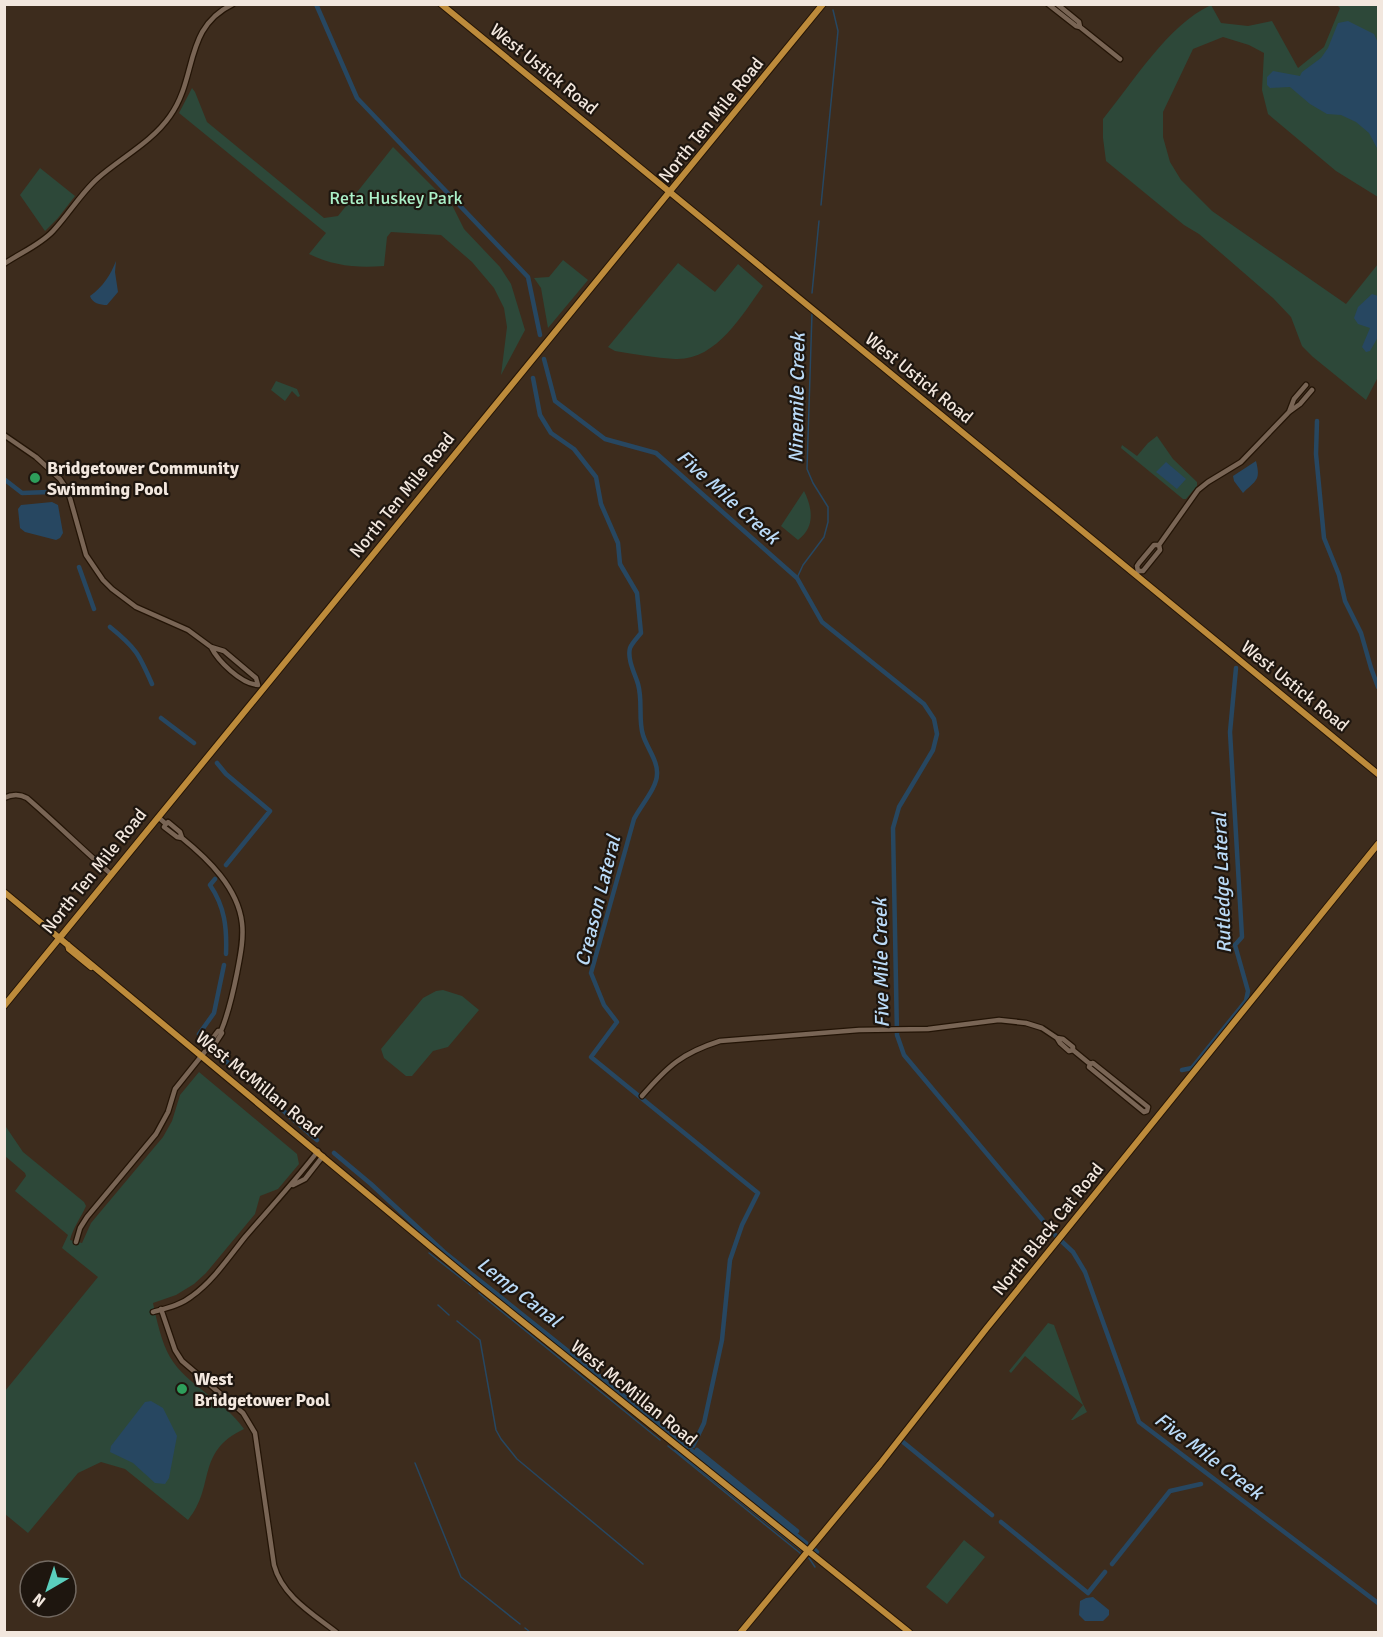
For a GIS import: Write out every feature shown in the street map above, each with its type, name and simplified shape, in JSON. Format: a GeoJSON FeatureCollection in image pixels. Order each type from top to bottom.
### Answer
{"type":"FeatureCollection","features":[{"type":"Feature","properties":{"kind":"main road","name":"West Ustick Road"},"geometry":{"type":"LineString","coordinates":[[441,4],[1137,573],[1378,774]]}},
{"type":"Feature","properties":{"kind":"main road","name":"North Ten Mile Road"},"geometry":{"type":"LineString","coordinates":[[4,1006],[260,687],[671,193],[824,4]]}},
{"type":"Feature","properties":{"kind":"main road","name":"North Black Cat Road"},"geometry":{"type":"LineString","coordinates":[[741,1632],[880,1464],[1378,844]]}},
{"type":"Feature","properties":{"kind":"main road","name":"West McMillan Road"},"geometry":{"type":"LineString","coordinates":[[4,892],[59,938],[72,946],[149,1013],[478,1286],[909,1632]]}},
{"type":"Feature","properties":{"kind":"street"},"geometry":{"type":"LineString","coordinates":[[4,264],[52,233],[95,180],[159,129],[176,107],[184,90],[193,50],[200,32],[216,14],[232,4]]}},
{"type":"Feature","properties":{"kind":"street"},"geometry":{"type":"LineString","coordinates":[[1048,4],[1120,59]]}},
{"type":"Feature","properties":{"kind":"street"},"geometry":{"type":"LineString","coordinates":[[1057,4],[1079,22],[1080,27]]}},
{"type":"Feature","properties":{"kind":"street"},"geometry":{"type":"LineString","coordinates":[[1289,412],[1294,399],[1306,385]]}},
{"type":"Feature","properties":{"kind":"street"},"geometry":{"type":"LineString","coordinates":[[1159,545],[1154,545],[1139,563],[1137,573],[1143,571],[1160,550],[1159,545],[1198,490],[1241,462],[1312,390]]}},
{"type":"Feature","properties":{"kind":"street"},"geometry":{"type":"LineString","coordinates":[[4,435],[60,479],[68,491],[86,555],[103,580],[136,607],[188,630],[211,647],[224,651],[256,678],[260,687]]}},
{"type":"Feature","properties":{"kind":"street"},"geometry":{"type":"LineString","coordinates":[[211,647],[217,659],[250,684],[260,687]]}},
{"type":"Feature","properties":{"kind":"street"},"geometry":{"type":"LineString","coordinates":[[4,798],[14,795],[27,798],[111,874]]}},
{"type":"Feature","properties":{"kind":"street"},"geometry":{"type":"LineString","coordinates":[[76,1242],[80,1228],[87,1217],[156,1134],[168,1112],[175,1089],[207,1049],[211,1050],[216,1044],[229,1013],[235,982],[242,945],[242,922],[239,910],[216,869],[182,838],[164,827],[166,824],[157,817]]}},
{"type":"Feature","properties":{"kind":"street"},"geometry":{"type":"LineString","coordinates":[[642,1096],[664,1070],[677,1060],[703,1046],[720,1041],[858,1030],[950,1027],[1014,1020],[1042,1028],[1057,1038],[1063,1039],[1090,1064],[1089,1067],[1144,1112],[1147,1111],[1156,1119]]}},
{"type":"Feature","properties":{"kind":"street"},"geometry":{"type":"LineString","coordinates":[[153,1312],[179,1304],[207,1284],[272,1206],[320,1154]]}},
{"type":"Feature","properties":{"kind":"street"},"geometry":{"type":"LineString","coordinates":[[161,1310],[175,1350],[182,1361],[243,1413],[255,1433],[274,1565],[278,1578],[292,1596],[336,1632]]}},
{"type":"Feature","properties":{"kind":"green space"},"geometry":{"type":"Polygon","coordinates":[[[1211,5],[1221,23],[1248,26],[1272,21],[1298,68],[1324,47],[1340,8],[1337,5],[1378,5],[1378,197],[1336,171],[1268,114],[1262,90],[1264,53],[1249,45],[1223,37],[1193,49],[1163,112],[1163,137],[1170,162],[1181,180],[1212,211],[1346,304],[1378,264],[1378,377],[1366,400],[1302,346],[1291,317],[1273,298],[1199,234],[1184,225],[1106,161],[1103,119],[1166,40],[1195,14],[1211,5]]]}},
{"type":"Feature","properties":{"kind":"green space","name":"Reta Huskey Park"},"geometry":{"type":"Polygon","coordinates":[[[192,88],[207,122],[324,218],[338,216],[393,147],[453,207],[464,229],[500,267],[511,284],[525,330],[501,375],[507,327],[504,308],[494,288],[472,262],[441,235],[391,232],[387,237],[384,266],[345,265],[309,254],[326,233],[179,113],[192,88]]]}},
{"type":"Feature","properties":{"kind":"green space"},"geometry":{"type":"Polygon","coordinates":[[[40,168],[75,196],[45,231],[20,195],[40,168]]]}},
{"type":"Feature","properties":{"kind":"green space"},"geometry":{"type":"Polygon","coordinates":[[[563,260],[588,280],[548,328],[541,288],[534,278],[549,277],[563,260]]]}},
{"type":"Feature","properties":{"kind":"green space"},"geometry":{"type":"Polygon","coordinates":[[[678,263],[715,292],[738,264],[763,286],[737,322],[703,353],[690,358],[675,359],[615,351],[608,347],[678,263]]]}},
{"type":"Feature","properties":{"kind":"green space"},"geometry":{"type":"Polygon","coordinates":[[[276,381],[297,389],[300,396],[298,397],[292,391],[285,401],[271,390],[276,381]]]}},
{"type":"Feature","properties":{"kind":"green space"},"geometry":{"type":"Polygon","coordinates":[[[1157,436],[1173,459],[1197,482],[1197,486],[1186,499],[1183,499],[1121,448],[1122,445],[1137,456],[1157,436]]]}},
{"type":"Feature","properties":{"kind":"green space"},"geometry":{"type":"Polygon","coordinates":[[[804,491],[811,517],[808,529],[798,540],[781,526],[804,491]]]}},
{"type":"Feature","properties":{"kind":"green space"},"geometry":{"type":"Polygon","coordinates":[[[443,990],[462,996],[479,1010],[448,1047],[433,1051],[412,1076],[406,1076],[384,1058],[381,1049],[423,998],[443,990]]]}},
{"type":"Feature","properties":{"kind":"green space"},"geometry":{"type":"Polygon","coordinates":[[[199,1072],[297,1154],[299,1164],[278,1189],[260,1196],[255,1214],[206,1273],[176,1295],[153,1303],[164,1345],[177,1367],[226,1409],[244,1429],[229,1438],[212,1459],[202,1495],[188,1520],[125,1469],[101,1462],[78,1473],[28,1533],[5,1514],[5,1391],[98,1277],[62,1248],[68,1235],[15,1191],[26,1176],[5,1156],[4,1124],[23,1152],[84,1202],[86,1206],[70,1240],[82,1243],[91,1223],[163,1137],[172,1121],[180,1095],[199,1072]]]}},
{"type":"Feature","properties":{"kind":"green space"},"geometry":{"type":"Polygon","coordinates":[[[1048,1323],[1054,1325],[1087,1412],[1073,1420],[1071,1420],[1083,1405],[1025,1356],[1011,1373],[1009,1371],[1048,1323]]]}},
{"type":"Feature","properties":{"kind":"green space"},"geometry":{"type":"Polygon","coordinates":[[[964,1540],[985,1557],[947,1604],[926,1587],[964,1540]]]}},
{"type":"Feature","properties":{"kind":"water"},"geometry":{"type":"Polygon","coordinates":[[[1348,21],[1374,34],[1378,43],[1378,150],[1369,133],[1356,122],[1341,115],[1327,114],[1310,104],[1290,87],[1270,88],[1267,85],[1267,77],[1273,71],[1300,76],[1321,58],[1328,48],[1338,23],[1348,21]]]}},
{"type":"Feature","properties":{"kind":"water"},"geometry":{"type":"Polygon","coordinates":[[[116,261],[118,292],[107,305],[102,305],[90,296],[106,280],[116,261]]]}},
{"type":"Feature","properties":{"kind":"water"},"geometry":{"type":"Polygon","coordinates":[[[1372,294],[1378,296],[1378,337],[1370,351],[1366,352],[1362,347],[1370,328],[1358,324],[1354,318],[1358,307],[1372,294]]]}},
{"type":"Feature","properties":{"kind":"water"},"geometry":{"type":"Polygon","coordinates":[[[1256,461],[1258,476],[1243,493],[1233,476],[1256,461]]]}},
{"type":"Feature","properties":{"kind":"water"},"geometry":{"type":"Polygon","coordinates":[[[1166,462],[1186,479],[1177,489],[1156,472],[1166,462]]]}},
{"type":"Feature","properties":{"kind":"water"},"geometry":{"type":"Polygon","coordinates":[[[52,502],[58,505],[63,533],[60,538],[56,540],[25,532],[20,528],[18,509],[21,505],[52,502]]]}},
{"type":"Feature","properties":{"kind":"water"},"geometry":{"type":"Polygon","coordinates":[[[151,1401],[163,1408],[177,1436],[169,1478],[165,1484],[155,1483],[133,1463],[110,1452],[111,1446],[145,1402],[151,1401]]]}},
{"type":"Feature","properties":{"kind":"water"},"geometry":{"type":"Polygon","coordinates":[[[1093,1597],[1109,1610],[1109,1615],[1103,1621],[1085,1621],[1079,1615],[1080,1601],[1093,1597]]]}},
{"type":"Feature","properties":{"kind":"waterway"},"geometry":{"type":"LineString","coordinates":[[316,4],[357,98],[528,277],[540,335]]}},
{"type":"Feature","properties":{"kind":"waterway","name":"Ninemile Creek"},"geometry":{"type":"LineString","coordinates":[[821,205],[838,31],[833,10]]}},
{"type":"Feature","properties":{"kind":"waterway","name":"Ninemile Creek"},"geometry":{"type":"LineString","coordinates":[[812,293],[819,221]]}},
{"type":"Feature","properties":{"kind":"waterway","name":"Ninemile Creek"},"geometry":{"type":"LineString","coordinates":[[797,578],[803,565],[824,537],[828,522],[828,507],[807,469],[812,313]]}},
{"type":"Feature","properties":{"kind":"waterway","name":"Five Mile Creek"},"geometry":{"type":"LineString","coordinates":[[544,359],[555,401],[605,439],[656,453],[797,578],[822,622],[924,704],[934,719],[937,734],[933,750],[899,807],[893,828],[897,1035],[904,1055],[1056,1236],[1073,1252],[1085,1272],[1139,1422],[1378,1603]]}},
{"type":"Feature","properties":{"kind":"waterway","name":"Creason Lateral"},"geometry":{"type":"LineString","coordinates":[[533,378],[540,415],[551,433],[574,449],[596,477],[601,504],[618,543],[620,564],[637,593],[641,633],[629,652],[638,684],[643,735],[657,769],[654,785],[634,819],[591,973],[604,1005],[617,1022],[591,1057],[758,1193],[742,1225],[730,1260],[722,1340],[704,1423],[693,1446]]}},
{"type":"Feature","properties":{"kind":"waterway"},"geometry":{"type":"LineString","coordinates":[[1317,421],[1316,454],[1324,538],[1339,575],[1345,601],[1361,633],[1378,687]]}},
{"type":"Feature","properties":{"kind":"waterway"},"geometry":{"type":"LineString","coordinates":[[4,479],[22,493],[49,492]]}},
{"type":"Feature","properties":{"kind":"waterway"},"geometry":{"type":"LineString","coordinates":[[79,567],[94,609]]}},
{"type":"Feature","properties":{"kind":"waterway"},"geometry":{"type":"LineString","coordinates":[[110,627],[136,652],[152,684]]}},
{"type":"Feature","properties":{"kind":"waterway","name":"Rutledge Lateral"},"geometry":{"type":"LineString","coordinates":[[1182,1070],[1192,1068],[1246,1001],[1248,991],[1235,945],[1242,937],[1230,732],[1236,668]]}},
{"type":"Feature","properties":{"kind":"waterway"},"geometry":{"type":"LineString","coordinates":[[161,718],[194,743]]}},
{"type":"Feature","properties":{"kind":"waterway"},"geometry":{"type":"LineString","coordinates":[[217,763],[226,774],[270,811],[226,865]]}},
{"type":"Feature","properties":{"kind":"waterway"},"geometry":{"type":"LineString","coordinates":[[215,879],[210,885],[219,901],[224,918],[226,954]]}},
{"type":"Feature","properties":{"kind":"waterway"},"geometry":{"type":"LineString","coordinates":[[199,1034],[214,1013],[224,965]]}},
{"type":"Feature","properties":{"kind":"waterway","name":"Lemp Canal"},"geometry":{"type":"LineString","coordinates":[[219,1055],[317,1140]]}},
{"type":"Feature","properties":{"kind":"waterway","name":"Lemp Canal"},"geometry":{"type":"LineString","coordinates":[[334,1153],[444,1252],[688,1447],[691,1447]]}},
{"type":"Feature","properties":{"kind":"waterway"},"geometry":{"type":"LineString","coordinates":[[429,1253],[471,1286]]}},
{"type":"Feature","properties":{"kind":"waterway"},"geometry":{"type":"LineString","coordinates":[[479,1293],[660,1440]]}},
{"type":"Feature","properties":{"kind":"waterway"},"geometry":{"type":"LineString","coordinates":[[438,1305],[449,1315]]}},
{"type":"Feature","properties":{"kind":"waterway"},"geometry":{"type":"LineString","coordinates":[[457,1321],[480,1340],[496,1430],[501,1439],[517,1459],[643,1564]]}},
{"type":"Feature","properties":{"kind":"waterway","name":"Lemp Canal"},"geometry":{"type":"LineString","coordinates":[[903,1442],[992,1515]]}},
{"type":"Feature","properties":{"kind":"waterway"},"geometry":{"type":"LineString","coordinates":[[668,1446],[801,1555]]}},
{"type":"Feature","properties":{"kind":"waterway"},"geometry":{"type":"LineString","coordinates":[[675,1450],[801,1550]]}},
{"type":"Feature","properties":{"kind":"waterway","name":"Creason Lateral"},"geometry":{"type":"LineString","coordinates":[[697,1450],[797,1531]]}},
{"type":"Feature","properties":{"kind":"waterway","name":"Creason Lateral"},"geometry":{"type":"LineString","coordinates":[[692,1451],[806,1543]]}},
{"type":"Feature","properties":{"kind":"waterway"},"geometry":{"type":"LineString","coordinates":[[415,1463],[461,1577],[520,1624]]}},
{"type":"Feature","properties":{"kind":"waterway","name":"Lemp Canal"},"geometry":{"type":"LineString","coordinates":[[1112,1564],[1170,1491],[1201,1484]]}},
{"type":"Feature","properties":{"kind":"waterway","name":"Lemp Canal"},"geometry":{"type":"LineString","coordinates":[[1001,1522],[1088,1593],[1105,1572]]}},
{"type":"Feature","properties":{"kind":"waterway"},"geometry":{"type":"LineString","coordinates":[[809,1558],[815,1567]]}},
{"type":"Feature","properties":{"kind":"waterway"},"geometry":{"type":"LineString","coordinates":[[525,1628],[530,1632]]}},
{"type":"Feature","properties":{"kind":"place","name":"Bridgetower Community Swimming Pool"},"geometry":{"type":"Point","coordinates":[35,478]}},
{"type":"Feature","properties":{"kind":"place","name":"West Bridgetower Pool"},"geometry":{"type":"Point","coordinates":[182,1389]}}]}
